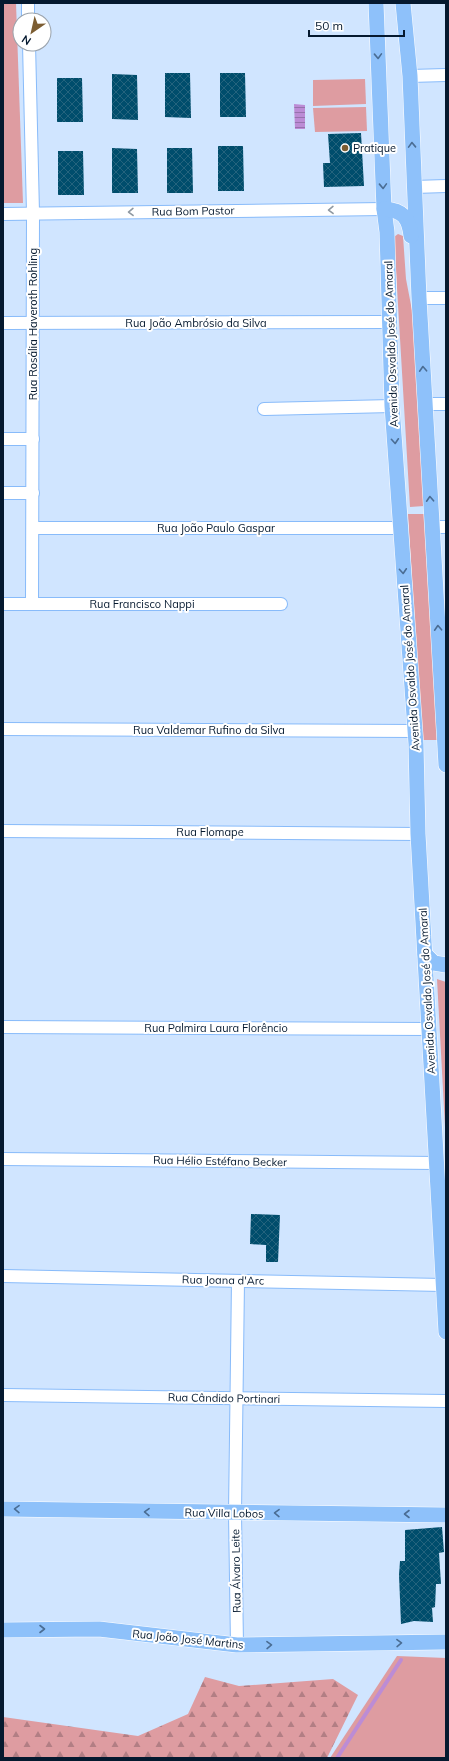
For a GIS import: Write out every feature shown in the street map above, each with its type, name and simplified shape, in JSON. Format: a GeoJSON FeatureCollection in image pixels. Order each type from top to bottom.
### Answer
{"type":"FeatureCollection","features":[{"type":"Feature","properties":{"kind":"main road","name":"Avenida Osvaldo José do Amaral"},"geometry":{"type":"LineString","coordinates":[[376,3],[384,209],[387,232],[392,406],[415,731],[418,834],[446,1332]]}},
{"type":"Feature","properties":{"kind":"main road"},"geometry":{"type":"LineString","coordinates":[[403,3],[410,76],[419,298],[426,404],[439,527],[446,765]]}},
{"type":"Feature","properties":{"kind":"main road"},"geometry":{"type":"LineString","coordinates":[[384,209],[398,211],[407,219],[411,237],[412,268],[419,298]]}},
{"type":"Feature","properties":{"kind":"main road"},"geometry":{"type":"LineString","coordinates":[[425,954],[434,963],[446,965]]}},
{"type":"Feature","properties":{"kind":"main road","name":"Rua Villa Lobos"},"geometry":{"type":"LineString","coordinates":[[3,1509],[446,1515]]}},
{"type":"Feature","properties":{"kind":"main road","name":"Rua João José Martins"},"geometry":{"type":"LineString","coordinates":[[3,1630],[99,1629],[237,1645],[446,1642]]}},
{"type":"Feature","properties":{"kind":"street","name":"Rua Rosália Haveroth Rohling"},"geometry":{"type":"LineString","coordinates":[[29,52],[33,213],[34,439],[32,604]]}},
{"type":"Feature","properties":{"kind":"street"},"geometry":{"type":"LineString","coordinates":[[410,76],[446,75]]}},
{"type":"Feature","properties":{"kind":"street"},"geometry":{"type":"LineString","coordinates":[[414,187],[446,186]]}},
{"type":"Feature","properties":{"kind":"street","name":"Rua Bom Pastor"},"geometry":{"type":"LineString","coordinates":[[3,214],[384,209]]}},
{"type":"Feature","properties":{"kind":"street"},"geometry":{"type":"LineString","coordinates":[[419,298],[446,298]]}},
{"type":"Feature","properties":{"kind":"street","name":"Rua João Ambrósio da Silva"},"geometry":{"type":"LineString","coordinates":[[3,323],[389,322]]}},
{"type":"Feature","properties":{"kind":"street"},"geometry":{"type":"LineString","coordinates":[[426,404],[446,404]]}},
{"type":"Feature","properties":{"kind":"street"},"geometry":{"type":"LineString","coordinates":[[264,409],[392,406]]}},
{"type":"Feature","properties":{"kind":"street"},"geometry":{"type":"LineString","coordinates":[[3,439],[34,439]]}},
{"type":"Feature","properties":{"kind":"street"},"geometry":{"type":"LineString","coordinates":[[3,493],[33,493]]}},
{"type":"Feature","properties":{"kind":"street","name":"Rua João Paulo Gaspar"},"geometry":{"type":"LineString","coordinates":[[33,528],[400,528]]}},
{"type":"Feature","properties":{"kind":"street","name":"Rua Francisco Nappi"},"geometry":{"type":"LineString","coordinates":[[3,604],[281,604]]}},
{"type":"Feature","properties":{"kind":"street","name":"Rua Valdemar Rufino da Silva"},"geometry":{"type":"LineString","coordinates":[[3,729],[415,731]]}},
{"type":"Feature","properties":{"kind":"street","name":"Rua Flomape"},"geometry":{"type":"LineString","coordinates":[[3,831],[418,834]]}},
{"type":"Feature","properties":{"kind":"street","name":"Rua Palmira Laura Florêncio"},"geometry":{"type":"LineString","coordinates":[[3,1027],[429,1029]]}},
{"type":"Feature","properties":{"kind":"street","name":"Rua Hélio Estéfano Becker"},"geometry":{"type":"LineString","coordinates":[[3,1158],[436,1163]]}},
{"type":"Feature","properties":{"kind":"street","name":"Rua Joana d'Arc"},"geometry":{"type":"LineString","coordinates":[[3,1276],[443,1285]]}},
{"type":"Feature","properties":{"kind":"street","name":"Rua Álvaro Leite"},"geometry":{"type":"LineString","coordinates":[[237,1645],[235,1513],[238,1281]]}},
{"type":"Feature","properties":{"kind":"street","name":"Rua Cândido Portinari"},"geometry":{"type":"LineString","coordinates":[[3,1395],[446,1401]]}},
{"type":"Feature","properties":{"kind":"green space"},"geometry":{"type":"Polygon","coordinates":[[[3,3],[16,3],[16,12],[12,12],[12,52],[18,52],[23,203],[3,203],[3,3]]]}},
{"type":"Feature","properties":{"kind":"green space"},"geometry":{"type":"Polygon","coordinates":[[[365,79],[366,104],[313,106],[313,80],[365,79]]]}},
{"type":"Feature","properties":{"kind":"green space"},"geometry":{"type":"Polygon","coordinates":[[[366,107],[367,131],[315,132],[313,108],[366,107]]]}},
{"type":"Feature","properties":{"kind":"green space"},"geometry":{"type":"Polygon","coordinates":[[[398,234],[403,236],[406,279],[415,326],[424,506],[410,507],[394,237],[398,234]]]}},
{"type":"Feature","properties":{"kind":"green space"},"geometry":{"type":"Polygon","coordinates":[[[408,514],[425,514],[439,740],[422,740],[408,514]]]}},
{"type":"Feature","properties":{"kind":"green space"},"geometry":{"type":"Polygon","coordinates":[[[437,979],[446,982],[446,1145],[437,979]]]}},
{"type":"Feature","properties":{"kind":"green space"},"geometry":{"type":"Polygon","coordinates":[[[397,1656],[446,1658],[446,1758],[330,1758],[397,1656]]]}},
{"type":"Feature","properties":{"kind":"green space"},"geometry":{"type":"Polygon","coordinates":[[[205,1677],[239,1686],[333,1679],[358,1695],[327,1758],[3,1758],[3,1717],[138,1736],[188,1714],[205,1677]]]}},
{"type":"Feature","properties":{"kind":"shaded area"},"geometry":{"type":"Polygon","coordinates":[[[294,104],[305,105],[305,129],[295,129],[294,104]]]}},
{"type":"Feature","properties":{"kind":"building"},"geometry":{"type":"Polygon","coordinates":[[[165,73],[190,73],[191,118],[165,117],[165,73]]]}},
{"type":"Feature","properties":{"kind":"building"},"geometry":{"type":"Polygon","coordinates":[[[220,73],[245,73],[246,117],[220,117],[220,73]]]}},
{"type":"Feature","properties":{"kind":"building"},"geometry":{"type":"Polygon","coordinates":[[[112,74],[137,75],[138,120],[112,119],[112,74]]]}},
{"type":"Feature","properties":{"kind":"building"},"geometry":{"type":"Polygon","coordinates":[[[57,78],[82,78],[83,122],[57,122],[57,78]]]}},
{"type":"Feature","properties":{"kind":"building","name":"Pratique"},"geometry":{"type":"Polygon","coordinates":[[[361,133],[364,186],[324,187],[323,163],[330,163],[328,134],[361,133]]]}},
{"type":"Feature","properties":{"kind":"building"},"geometry":{"type":"Polygon","coordinates":[[[218,146],[243,146],[244,191],[218,191],[218,146]]]}},
{"type":"Feature","properties":{"kind":"building"},"geometry":{"type":"Polygon","coordinates":[[[112,148],[137,149],[138,193],[112,193],[112,148]]]}},
{"type":"Feature","properties":{"kind":"building"},"geometry":{"type":"Polygon","coordinates":[[[167,148],[192,148],[193,193],[167,193],[167,148]]]}},
{"type":"Feature","properties":{"kind":"building"},"geometry":{"type":"Polygon","coordinates":[[[58,151],[83,151],[84,195],[58,195],[58,151]]]}},
{"type":"Feature","properties":{"kind":"building"},"geometry":{"type":"Polygon","coordinates":[[[251,1214],[280,1215],[278,1262],[266,1262],[266,1245],[250,1244],[251,1214]]]}},
{"type":"Feature","properties":{"kind":"building"},"geometry":{"type":"Polygon","coordinates":[[[442,1527],[444,1552],[439,1553],[441,1584],[436,1584],[435,1607],[432,1608],[433,1622],[414,1621],[401,1624],[399,1575],[400,1561],[405,1561],[405,1530],[442,1527]]]}},
{"type":"Feature","properties":{"kind":"waterway"},"geometry":{"type":"LineString","coordinates":[[337,1758],[401,1660]]}},
{"type":"Feature","properties":{"kind":"place","name":"Pratique"},"geometry":{"type":"Point","coordinates":[345,148]}}]}
